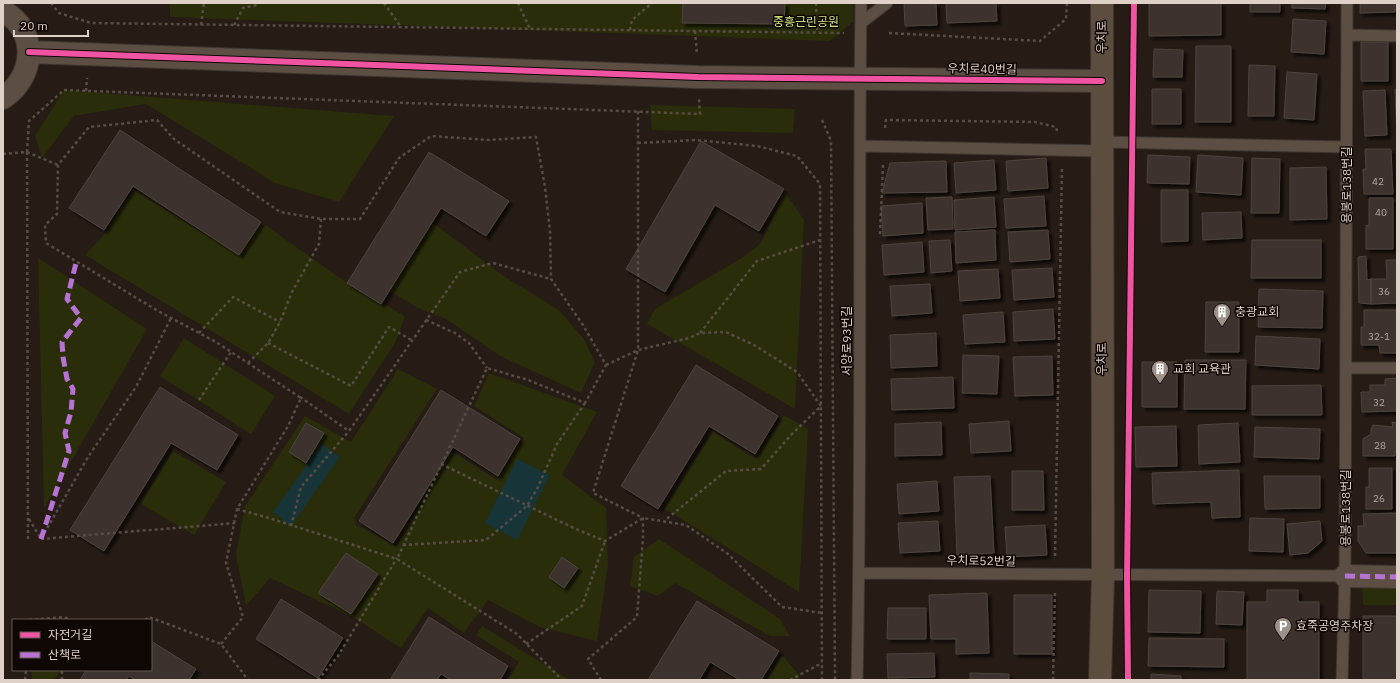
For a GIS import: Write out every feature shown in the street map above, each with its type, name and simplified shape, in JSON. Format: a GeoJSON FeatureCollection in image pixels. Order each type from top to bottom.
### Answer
{"type":"FeatureCollection","features":[{"type":"Feature","properties":{"kind":"main road","name":"우치로"},"geometry":{"type":"LineString","coordinates":[[1100,680],[1103,575],[1102,3]]}},
{"type":"Feature","properties":{"kind":"street"},"geometry":{"type":"LineString","coordinates":[[3,10],[19,24],[26,37],[29,52],[28,67],[22,80],[12,92],[3,98]]}},
{"type":"Feature","properties":{"kind":"street","name":"우치로40번길"},"geometry":{"type":"LineString","coordinates":[[29,52],[698,77],[1102,81]]}},
{"type":"Feature","properties":{"kind":"street"},"geometry":{"type":"LineString","coordinates":[[1345,576],[1397,577]]}},
{"type":"Feature","properties":{"kind":"lane","name":"서양로93번길"},"geometry":{"type":"LineString","coordinates":[[857,680],[860,573],[860,146],[862,3]]}},
{"type":"Feature","properties":{"kind":"lane"},"geometry":{"type":"LineString","coordinates":[[861,23],[887,3]]}},
{"type":"Feature","properties":{"kind":"lane","name":"용봉로138번길"},"geometry":{"type":"LineString","coordinates":[[1342,680],[1345,576],[1347,3]]}},
{"type":"Feature","properties":{"kind":"lane"},"geometry":{"type":"LineString","coordinates":[[1347,35],[1397,36]]}},
{"type":"Feature","properties":{"kind":"lane"},"geometry":{"type":"LineString","coordinates":[[860,146],[1062,150],[1102,146],[1347,147]]}},
{"type":"Feature","properties":{"kind":"lane"},"geometry":{"type":"LineString","coordinates":[[1346,368],[1397,368]]}},
{"type":"Feature","properties":{"kind":"lane","name":"우치로52번길"},"geometry":{"type":"LineString","coordinates":[[860,573],[1103,575]]}},
{"type":"Feature","properties":{"kind":"lane"},"geometry":{"type":"LineString","coordinates":[[1103,575],[1345,576]]}},
{"type":"Feature","properties":{"kind":"path"},"geometry":{"type":"LineString","coordinates":[[51,3],[59,13],[91,23],[846,33]]}},
{"type":"Feature","properties":{"kind":"path"},"geometry":{"type":"LineString","coordinates":[[201,25],[204,3]]}},
{"type":"Feature","properties":{"kind":"path"},"geometry":{"type":"LineString","coordinates":[[234,25],[243,8],[257,5],[258,3]]}},
{"type":"Feature","properties":{"kind":"path"},"geometry":{"type":"LineString","coordinates":[[384,3],[402,28]]}},
{"type":"Feature","properties":{"kind":"path"},"geometry":{"type":"LineString","coordinates":[[518,3],[530,29]]}},
{"type":"Feature","properties":{"kind":"path"},"geometry":{"type":"LineString","coordinates":[[630,30],[632,20],[652,3]]}},
{"type":"Feature","properties":{"kind":"path"},"geometry":{"type":"LineString","coordinates":[[816,3],[817,33]]}},
{"type":"Feature","properties":{"kind":"path"},"geometry":{"type":"LineString","coordinates":[[889,34],[1040,41],[1066,19],[1067,3]]}},
{"type":"Feature","properties":{"kind":"path"},"geometry":{"type":"LineString","coordinates":[[28,539],[27,145],[29,121],[64,90],[700,114],[695,31]]}},
{"type":"Feature","properties":{"kind":"path"},"geometry":{"type":"LineString","coordinates":[[638,111],[638,350],[593,493],[643,518],[686,525],[728,554],[782,608],[822,613]]}},
{"type":"Feature","properties":{"kind":"path"},"geometry":{"type":"LineString","coordinates":[[349,431],[231,352],[46,243],[45,225],[57,214],[58,165],[89,127],[157,120],[174,139],[280,212],[321,219],[360,219],[399,158],[431,136],[488,140],[536,137],[545,187],[550,231],[551,279],[583,326],[606,365]]}},
{"type":"Feature","properties":{"kind":"path"},"geometry":{"type":"LineString","coordinates":[[822,120],[831,141],[835,680]]}},
{"type":"Feature","properties":{"kind":"path"},"geometry":{"type":"LineString","coordinates":[[880,240],[883,146],[886,120],[1035,122],[1056,127],[1062,150],[1053,680]]}},
{"type":"Feature","properties":{"kind":"path"},"geometry":{"type":"LineString","coordinates":[[638,143],[696,140],[757,146],[796,156],[820,184],[822,680]]}},
{"type":"Feature","properties":{"kind":"path"},"geometry":{"type":"LineString","coordinates":[[3,154],[27,152],[58,165]]}},
{"type":"Feature","properties":{"kind":"path"},"geometry":{"type":"LineString","coordinates":[[247,362],[268,342],[280,322],[292,292],[319,244],[321,219]]}},
{"type":"Feature","properties":{"kind":"path"},"geometry":{"type":"LineString","coordinates":[[700,333],[757,261],[820,240]]}},
{"type":"Feature","properties":{"kind":"path"},"geometry":{"type":"LineString","coordinates":[[291,526],[301,487],[349,431],[460,272],[493,263],[551,279]]}},
{"type":"Feature","properties":{"kind":"path"},"geometry":{"type":"LineString","coordinates":[[199,333],[233,298],[280,322]]}},
{"type":"Feature","properties":{"kind":"path"},"geometry":{"type":"LineString","coordinates":[[41,539],[88,457],[136,387],[171,318]]}},
{"type":"Feature","properties":{"kind":"path"},"geometry":{"type":"LineString","coordinates":[[426,320],[455,333],[469,343],[487,368],[528,380],[585,403]]}},
{"type":"Feature","properties":{"kind":"path"},"geometry":{"type":"LineString","coordinates":[[268,342],[351,386],[389,326],[413,341]]}},
{"type":"Feature","properties":{"kind":"path"},"geometry":{"type":"LineString","coordinates":[[403,545],[486,540],[528,506],[557,444],[585,403],[606,365],[638,350],[690,338],[700,333],[726,332],[754,345],[796,372],[821,406]]}},
{"type":"Feature","properties":{"kind":"path"},"geometry":{"type":"LineString","coordinates":[[199,400],[231,352]]}},
{"type":"Feature","properties":{"kind":"path"},"geometry":{"type":"LineString","coordinates":[[318,680],[338,656],[397,559],[487,368]]}},
{"type":"Feature","properties":{"kind":"path"},"geometry":{"type":"LineString","coordinates":[[221,644],[244,617],[226,563],[237,509],[288,426],[301,398]]}},
{"type":"Feature","properties":{"kind":"path"},"geometry":{"type":"LineString","coordinates":[[664,521],[726,471],[761,469],[792,434],[821,406]]}},
{"type":"Feature","properties":{"kind":"path"},"geometry":{"type":"LineString","coordinates":[[441,464],[605,541]]}},
{"type":"Feature","properties":{"kind":"path"},"geometry":{"type":"LineString","coordinates":[[237,509],[397,559],[516,634],[562,680]]}},
{"type":"Feature","properties":{"kind":"path"},"geometry":{"type":"LineString","coordinates":[[28,518],[41,539]]}},
{"type":"Feature","properties":{"kind":"path"},"geometry":{"type":"LineString","coordinates":[[526,644],[582,606],[605,541],[643,518]]}},
{"type":"Feature","properties":{"kind":"path"},"geometry":{"type":"LineString","coordinates":[[601,680],[588,659],[637,617],[643,538],[643,518]]}},
{"type":"Feature","properties":{"kind":"path"},"geometry":{"type":"LineString","coordinates":[[41,539],[235,523]]}},
{"type":"Feature","properties":{"kind":"path"},"geometry":{"type":"LineString","coordinates":[[146,619],[149,617],[221,644],[248,680]]}},
{"type":"Feature","properties":{"kind":"path"},"geometry":{"type":"LineString","coordinates":[[790,680],[822,663]]}},
{"type":"Feature","properties":{"kind":"green space","name":"중흥근린공원"},"geometry":{"type":"Polygon","coordinates":[[[170,3],[853,3],[853,22],[830,41],[170,17],[170,3]]]}},
{"type":"Feature","properties":{"kind":"green space"},"geometry":{"type":"Polygon","coordinates":[[[64,90],[394,116],[339,202],[275,183],[146,104],[74,116],[42,158],[35,136],[64,90]]]}},
{"type":"Feature","properties":{"kind":"green space"},"geometry":{"type":"Polygon","coordinates":[[[650,105],[795,109],[793,133],[652,130],[650,105]]]}},
{"type":"Feature","properties":{"kind":"green space"},"geometry":{"type":"Polygon","coordinates":[[[133,190],[239,255],[261,222],[347,283],[405,316],[396,341],[349,414],[85,255],[104,235],[133,190]]]}},
{"type":"Feature","properties":{"kind":"green space"},"geometry":{"type":"Polygon","coordinates":[[[785,192],[804,220],[795,409],[647,324],[655,309],[745,256],[761,243],[785,192]]]}},
{"type":"Feature","properties":{"kind":"green space"},"geometry":{"type":"Polygon","coordinates":[[[433,223],[505,277],[559,310],[584,339],[595,362],[581,393],[500,356],[446,319],[418,308],[389,291],[433,223]]]}},
{"type":"Feature","properties":{"kind":"green space"},"geometry":{"type":"Polygon","coordinates":[[[38,258],[147,329],[44,509],[44,508],[38,258]]]}},
{"type":"Feature","properties":{"kind":"green space"},"geometry":{"type":"Polygon","coordinates":[[[184,338],[275,396],[251,434],[160,376],[184,338]]]}},
{"type":"Feature","properties":{"kind":"green space"},"geometry":{"type":"Polygon","coordinates":[[[398,369],[437,389],[354,518],[356,525],[396,546],[451,451],[497,480],[524,438],[474,406],[489,373],[597,412],[562,475],[606,508],[608,564],[597,641],[540,627],[488,600],[464,633],[428,608],[401,648],[355,618],[270,578],[246,606],[236,555],[245,506],[305,416],[351,442],[398,369]]]}},
{"type":"Feature","properties":{"kind":"green space"},"geometry":{"type":"Polygon","coordinates":[[[784,415],[808,429],[799,592],[665,509],[713,432],[756,459],[784,415]]]}},
{"type":"Feature","properties":{"kind":"green space"},"geometry":{"type":"Polygon","coordinates":[[[173,451],[226,482],[194,535],[141,504],[173,451]]]}},
{"type":"Feature","properties":{"kind":"green space"},"geometry":{"type":"Polygon","coordinates":[[[659,539],[780,619],[790,636],[770,636],[675,583],[658,596],[630,586],[634,557],[659,539]]]}},
{"type":"Feature","properties":{"kind":"green space"},"geometry":{"type":"Polygon","coordinates":[[[1362,583],[1397,583],[1397,605],[1363,605],[1362,583]]]}},
{"type":"Feature","properties":{"kind":"green space"},"geometry":{"type":"Polygon","coordinates":[[[482,626],[570,680],[508,680],[519,662],[476,635],[482,626]]]}},
{"type":"Feature","properties":{"kind":"green space"},"geometry":{"type":"Polygon","coordinates":[[[782,655],[799,675],[799,680],[767,680],[782,655]]]}},
{"type":"Feature","properties":{"kind":"green space"},"geometry":{"type":"Polygon","coordinates":[[[32,671],[61,671],[54,680],[32,680],[32,671]]]}},
{"type":"Feature","properties":{"kind":"water"},"geometry":{"type":"Polygon","coordinates":[[[322,444],[340,457],[291,526],[273,512],[322,444]]]}},
{"type":"Feature","properties":{"kind":"water"},"geometry":{"type":"Polygon","coordinates":[[[517,459],[550,475],[517,540],[485,523],[517,459]]]}},
{"type":"Feature","properties":{"kind":"building"},"geometry":{"type":"Polygon","coordinates":[[[683,3],[785,3],[784,24],[682,23],[683,3]]]}},
{"type":"Feature","properties":{"kind":"building"},"geometry":{"type":"Polygon","coordinates":[[[904,3],[936,3],[937,25],[905,26],[904,3]]]}},
{"type":"Feature","properties":{"kind":"building"},"geometry":{"type":"Polygon","coordinates":[[[946,3],[996,3],[997,21],[947,23],[946,3]]]}},
{"type":"Feature","properties":{"kind":"building"},"geometry":{"type":"Polygon","coordinates":[[[1149,3],[1221,3],[1221,35],[1149,36],[1149,3]]]}},
{"type":"Feature","properties":{"kind":"building"},"geometry":{"type":"Polygon","coordinates":[[[1250,3],[1280,3],[1280,12],[1250,12],[1250,3]]]}},
{"type":"Feature","properties":{"kind":"building"},"geometry":{"type":"Polygon","coordinates":[[[1292,3],[1326,3],[1325,9],[1292,8],[1292,3]]]}},
{"type":"Feature","properties":{"kind":"building"},"geometry":{"type":"Polygon","coordinates":[[[1360,3],[1395,3],[1395,12],[1360,13],[1360,3]]]}},
{"type":"Feature","properties":{"kind":"building"},"geometry":{"type":"Polygon","coordinates":[[[1293,19],[1326,21],[1324,54],[1291,52],[1293,19]]]}},
{"type":"Feature","properties":{"kind":"building"},"geometry":{"type":"Polygon","coordinates":[[[1361,42],[1388,42],[1388,81],[1361,81],[1361,42]]]}},
{"type":"Feature","properties":{"kind":"building"},"geometry":{"type":"Polygon","coordinates":[[[1196,46],[1231,46],[1231,122],[1195,122],[1196,46]]]}},
{"type":"Feature","properties":{"kind":"building"},"geometry":{"type":"Polygon","coordinates":[[[1154,49],[1183,50],[1182,77],[1153,77],[1154,49]]]}},
{"type":"Feature","properties":{"kind":"building"},"geometry":{"type":"Polygon","coordinates":[[[1249,65],[1275,66],[1274,116],[1248,116],[1249,65]]]}},
{"type":"Feature","properties":{"kind":"building"},"geometry":{"type":"Polygon","coordinates":[[[1287,72],[1317,74],[1314,120],[1284,118],[1287,72]]]}},
{"type":"Feature","properties":{"kind":"building"},"geometry":{"type":"Polygon","coordinates":[[[1152,89],[1181,89],[1181,124],[1152,124],[1152,89]]]}},
{"type":"Feature","properties":{"kind":"building"},"geometry":{"type":"Polygon","coordinates":[[[1395,89],[1397,89],[1397,137],[1395,89]]]}},
{"type":"Feature","properties":{"kind":"building"},"geometry":{"type":"Polygon","coordinates":[[[1385,90],[1387,135],[1365,136],[1363,91],[1385,90]]]}},
{"type":"Feature","properties":{"kind":"building"},"geometry":{"type":"Polygon","coordinates":[[[120,130],[261,222],[239,255],[133,186],[104,230],[69,208],[120,130]]]}},
{"type":"Feature","properties":{"kind":"building"},"geometry":{"type":"Polygon","coordinates":[[[701,141],[784,189],[759,231],[715,205],[665,292],[626,269],[701,141]]]}},
{"type":"Feature","properties":{"kind":"building"},"geometry":{"type":"Polygon","coordinates":[[[1365,149],[1391,149],[1393,194],[1364,194],[1363,169],[1366,169],[1365,149]]]}},
{"type":"Feature","properties":{"kind":"building"},"geometry":{"type":"Polygon","coordinates":[[[429,152],[509,201],[486,236],[441,208],[381,304],[347,283],[429,152]]]}},
{"type":"Feature","properties":{"kind":"building"},"geometry":{"type":"Polygon","coordinates":[[[1148,155],[1190,157],[1189,184],[1147,183],[1148,155]]]}},
{"type":"Feature","properties":{"kind":"building"},"geometry":{"type":"Polygon","coordinates":[[[1198,155],[1243,158],[1241,195],[1196,192],[1198,155]]]}},
{"type":"Feature","properties":{"kind":"building"},"geometry":{"type":"Polygon","coordinates":[[[1046,158],[1048,188],[1008,191],[1006,161],[1046,158]]]}},
{"type":"Feature","properties":{"kind":"building"},"geometry":{"type":"Polygon","coordinates":[[[1252,158],[1280,159],[1279,213],[1251,213],[1252,158]]]}},
{"type":"Feature","properties":{"kind":"building"},"geometry":{"type":"Polygon","coordinates":[[[994,160],[996,190],[956,193],[954,163],[994,160]]]}},
{"type":"Feature","properties":{"kind":"building"},"geometry":{"type":"Polygon","coordinates":[[[946,161],[947,192],[882,193],[890,163],[946,161]]]}},
{"type":"Feature","properties":{"kind":"building"},"geometry":{"type":"Polygon","coordinates":[[[1326,167],[1327,219],[1290,220],[1290,168],[1326,167]]]}},
{"type":"Feature","properties":{"kind":"building"},"geometry":{"type":"Polygon","coordinates":[[[1161,190],[1188,190],[1188,241],[1161,242],[1161,190]]]}},
{"type":"Feature","properties":{"kind":"building"},"geometry":{"type":"Polygon","coordinates":[[[1044,196],[1046,226],[1006,228],[1004,199],[1044,196]]]}},
{"type":"Feature","properties":{"kind":"building"},"geometry":{"type":"Polygon","coordinates":[[[952,197],[953,229],[928,230],[926,198],[952,197]]]}},
{"type":"Feature","properties":{"kind":"building"},"geometry":{"type":"Polygon","coordinates":[[[994,197],[996,227],[955,230],[954,200],[994,197]]]}},
{"type":"Feature","properties":{"kind":"building"},"geometry":{"type":"Polygon","coordinates":[[[1369,198],[1393,198],[1393,249],[1366,249],[1366,225],[1369,226],[1369,198]]]}},
{"type":"Feature","properties":{"kind":"building"},"geometry":{"type":"Polygon","coordinates":[[[922,203],[923,233],[883,236],[881,206],[922,203]]]}},
{"type":"Feature","properties":{"kind":"building"},"geometry":{"type":"Polygon","coordinates":[[[1241,212],[1242,238],[1203,240],[1202,213],[1241,212]]]}},
{"type":"Feature","properties":{"kind":"building"},"geometry":{"type":"Polygon","coordinates":[[[995,230],[996,260],[956,263],[955,232],[995,230]]]}},
{"type":"Feature","properties":{"kind":"building"},"geometry":{"type":"Polygon","coordinates":[[[1048,230],[1050,259],[1010,262],[1008,232],[1048,230]]]}},
{"type":"Feature","properties":{"kind":"building"},"geometry":{"type":"Polygon","coordinates":[[[950,240],[952,271],[931,273],[929,241],[950,240]]]}},
{"type":"Feature","properties":{"kind":"building"},"geometry":{"type":"Polygon","coordinates":[[[1252,240],[1321,240],[1321,278],[1251,278],[1252,240]]]}},
{"type":"Feature","properties":{"kind":"building"},"geometry":{"type":"Polygon","coordinates":[[[922,242],[924,272],[884,275],[882,245],[922,242]]]}},
{"type":"Feature","properties":{"kind":"building"},"geometry":{"type":"Polygon","coordinates":[[[1366,256],[1367,280],[1371,279],[1371,304],[1359,303],[1358,257],[1366,256]]]}},
{"type":"Feature","properties":{"kind":"building"},"geometry":{"type":"Polygon","coordinates":[[[1386,260],[1397,260],[1397,303],[1371,304],[1371,279],[1387,279],[1386,260]]]}},
{"type":"Feature","properties":{"kind":"building"},"geometry":{"type":"Polygon","coordinates":[[[1052,268],[1054,297],[1014,300],[1012,270],[1052,268]]]}},
{"type":"Feature","properties":{"kind":"building"},"geometry":{"type":"Polygon","coordinates":[[[998,269],[1000,298],[960,301],[958,271],[998,269]]]}},
{"type":"Feature","properties":{"kind":"building"},"geometry":{"type":"Polygon","coordinates":[[[930,284],[932,313],[892,316],[890,286],[930,284]]]}},
{"type":"Feature","properties":{"kind":"building"},"geometry":{"type":"Polygon","coordinates":[[[1259,289],[1323,291],[1322,328],[1258,327],[1259,289]]]}},
{"type":"Feature","properties":{"kind":"building","name":"충광교회"},"geometry":{"type":"Polygon","coordinates":[[[1206,302],[1239,302],[1239,352],[1205,352],[1206,302]]]}},
{"type":"Feature","properties":{"kind":"building"},"geometry":{"type":"Polygon","coordinates":[[[1053,309],[1055,339],[1014,341],[1013,312],[1053,309]]]}},
{"type":"Feature","properties":{"kind":"building"},"geometry":{"type":"Polygon","coordinates":[[[1364,310],[1397,310],[1397,353],[1380,353],[1379,345],[1361,345],[1361,327],[1364,327],[1364,310]]]}},
{"type":"Feature","properties":{"kind":"building"},"geometry":{"type":"Polygon","coordinates":[[[1003,312],[1005,342],[965,344],[963,315],[1003,312]]]}},
{"type":"Feature","properties":{"kind":"building"},"geometry":{"type":"Polygon","coordinates":[[[936,333],[937,366],[891,368],[890,335],[936,333]]]}},
{"type":"Feature","properties":{"kind":"building"},"geometry":{"type":"Polygon","coordinates":[[[1256,336],[1320,339],[1319,369],[1255,365],[1256,336]]]}},
{"type":"Feature","properties":{"kind":"building"},"geometry":{"type":"Polygon","coordinates":[[[963,355],[999,356],[997,394],[962,393],[963,355]]]}},
{"type":"Feature","properties":{"kind":"building"},"geometry":{"type":"Polygon","coordinates":[[[1052,356],[1053,395],[1015,396],[1013,357],[1052,356]]]}},
{"type":"Feature","properties":{"kind":"building"},"geometry":{"type":"Polygon","coordinates":[[[1185,360],[1246,360],[1245,409],[1184,409],[1185,360]]]}},
{"type":"Feature","properties":{"kind":"building","name":"교회 교육관"},"geometry":{"type":"Polygon","coordinates":[[[1142,362],[1177,362],[1177,407],[1142,407],[1142,362]]]}},
{"type":"Feature","properties":{"kind":"building"},"geometry":{"type":"Polygon","coordinates":[[[696,365],[778,416],[755,454],[709,426],[658,509],[621,486],[696,365]]]}},
{"type":"Feature","properties":{"kind":"building"},"geometry":{"type":"Polygon","coordinates":[[[953,377],[954,408],[892,410],[891,379],[953,377]]]}},
{"type":"Feature","properties":{"kind":"building"},"geometry":{"type":"Polygon","coordinates":[[[1397,378],[1397,411],[1362,412],[1361,392],[1370,392],[1370,385],[1385,385],[1385,379],[1397,378]]]}},
{"type":"Feature","properties":{"kind":"building"},"geometry":{"type":"Polygon","coordinates":[[[1321,385],[1322,415],[1252,415],[1252,386],[1321,385]]]}},
{"type":"Feature","properties":{"kind":"building"},"geometry":{"type":"Polygon","coordinates":[[[160,387],[238,435],[217,470],[171,443],[104,551],[70,530],[160,387]]]}},
{"type":"Feature","properties":{"kind":"building"},"geometry":{"type":"Polygon","coordinates":[[[441,390],[520,439],[498,476],[453,447],[393,543],[359,521],[441,390]]]}},
{"type":"Feature","properties":{"kind":"building"},"geometry":{"type":"Polygon","coordinates":[[[1009,421],[1011,451],[971,453],[969,424],[1009,421]]]}},
{"type":"Feature","properties":{"kind":"building"},"geometry":{"type":"Polygon","coordinates":[[[941,422],[942,455],[895,456],[895,424],[941,422]]]}},
{"type":"Feature","properties":{"kind":"building"},"geometry":{"type":"Polygon","coordinates":[[[1392,422],[1397,423],[1397,452],[1395,452],[1395,456],[1363,456],[1363,439],[1371,434],[1373,425],[1393,427],[1392,422]]]}},
{"type":"Feature","properties":{"kind":"building"},"geometry":{"type":"Polygon","coordinates":[[[306,423],[324,433],[306,463],[289,452],[306,423]]]}},
{"type":"Feature","properties":{"kind":"building"},"geometry":{"type":"Polygon","coordinates":[[[1238,423],[1240,462],[1199,464],[1198,425],[1238,423]]]}},
{"type":"Feature","properties":{"kind":"building"},"geometry":{"type":"Polygon","coordinates":[[[1176,426],[1177,466],[1136,467],[1135,427],[1176,426]]]}},
{"type":"Feature","properties":{"kind":"building"},"geometry":{"type":"Polygon","coordinates":[[[1255,427],[1320,429],[1319,459],[1254,457],[1255,427]]]}},
{"type":"Feature","properties":{"kind":"building"},"geometry":{"type":"Polygon","coordinates":[[[1369,468],[1392,468],[1392,509],[1366,509],[1366,487],[1369,487],[1369,468]]]}},
{"type":"Feature","properties":{"kind":"building"},"geometry":{"type":"Polygon","coordinates":[[[1239,470],[1240,517],[1212,518],[1211,502],[1153,504],[1152,473],[1239,470]]]}},
{"type":"Feature","properties":{"kind":"building"},"geometry":{"type":"Polygon","coordinates":[[[1012,471],[1043,471],[1044,510],[1012,510],[1012,471]]]}},
{"type":"Feature","properties":{"kind":"building"},"geometry":{"type":"Polygon","coordinates":[[[990,476],[994,553],[957,555],[954,477],[990,476]]]}},
{"type":"Feature","properties":{"kind":"building"},"geometry":{"type":"Polygon","coordinates":[[[1264,476],[1320,476],[1320,508],[1265,509],[1264,476]]]}},
{"type":"Feature","properties":{"kind":"building"},"geometry":{"type":"Polygon","coordinates":[[[937,481],[939,511],[899,514],[897,484],[937,481]]]}},
{"type":"Feature","properties":{"kind":"building"},"geometry":{"type":"Polygon","coordinates":[[[1397,513],[1397,553],[1366,553],[1358,541],[1358,526],[1364,526],[1363,514],[1397,513]]]}},
{"type":"Feature","properties":{"kind":"building"},"geometry":{"type":"Polygon","coordinates":[[[1250,518],[1284,519],[1283,552],[1249,551],[1250,518]]]}},
{"type":"Feature","properties":{"kind":"building"},"geometry":{"type":"Polygon","coordinates":[[[938,521],[940,551],[900,553],[898,523],[938,521]]]}},
{"type":"Feature","properties":{"kind":"building"},"geometry":{"type":"Polygon","coordinates":[[[1320,521],[1322,541],[1308,553],[1290,555],[1287,524],[1320,521]]]}},
{"type":"Feature","properties":{"kind":"building"},"geometry":{"type":"Polygon","coordinates":[[[1045,525],[1047,555],[1007,557],[1005,527],[1045,525]]]}},
{"type":"Feature","properties":{"kind":"building"},"geometry":{"type":"Polygon","coordinates":[[[346,553],[378,574],[351,614],[318,593],[346,553]]]}},
{"type":"Feature","properties":{"kind":"building"},"geometry":{"type":"Polygon","coordinates":[[[562,557],[578,568],[564,588],[549,577],[562,557]]]}},
{"type":"Feature","properties":{"kind":"building"},"geometry":{"type":"Polygon","coordinates":[[[1149,590],[1201,591],[1200,633],[1148,632],[1149,590]]]}},
{"type":"Feature","properties":{"kind":"building","name":"효죽공영주차장"},"geometry":{"type":"Polygon","coordinates":[[[1267,590],[1298,590],[1298,602],[1319,602],[1319,680],[1247,680],[1247,602],[1267,602],[1267,590]]]}},
{"type":"Feature","properties":{"kind":"building"},"geometry":{"type":"Polygon","coordinates":[[[1217,591],[1244,592],[1242,625],[1216,624],[1217,591]]]}},
{"type":"Feature","properties":{"kind":"building"},"geometry":{"type":"Polygon","coordinates":[[[987,593],[989,653],[956,654],[956,639],[931,639],[929,595],[987,593]]]}},
{"type":"Feature","properties":{"kind":"building"},"geometry":{"type":"Polygon","coordinates":[[[1014,595],[1052,595],[1052,654],[1014,654],[1014,595]]]}},
{"type":"Feature","properties":{"kind":"building"},"geometry":{"type":"Polygon","coordinates":[[[281,599],[343,638],[318,678],[256,639],[281,599]]]}},
{"type":"Feature","properties":{"kind":"building"},"geometry":{"type":"Polygon","coordinates":[[[697,601],[779,651],[761,680],[740,680],[710,662],[699,680],[648,680],[697,601]]]}},
{"type":"Feature","properties":{"kind":"building"},"geometry":{"type":"Polygon","coordinates":[[[888,608],[926,608],[926,639],[887,639],[888,608]]]}},
{"type":"Feature","properties":{"kind":"building"},"geometry":{"type":"Polygon","coordinates":[[[1363,616],[1397,616],[1397,680],[1363,680],[1363,616]]]}},
{"type":"Feature","properties":{"kind":"building"},"geometry":{"type":"Polygon","coordinates":[[[429,617],[508,666],[500,680],[451,680],[441,674],[437,680],[390,680],[429,617]]]}},
{"type":"Feature","properties":{"kind":"building"},"geometry":{"type":"Polygon","coordinates":[[[1149,638],[1224,639],[1224,667],[1148,666],[1149,638]]]}},
{"type":"Feature","properties":{"kind":"building"},"geometry":{"type":"Polygon","coordinates":[[[152,642],[196,669],[189,680],[136,680],[129,676],[126,680],[80,680],[85,671],[152,671],[152,642]]]}},
{"type":"Feature","properties":{"kind":"building"},"geometry":{"type":"Polygon","coordinates":[[[934,653],[935,677],[888,678],[887,654],[934,653]]]}},
{"type":"Feature","properties":{"kind":"building"},"geometry":{"type":"Polygon","coordinates":[[[970,673],[1009,674],[1009,680],[970,680],[970,673]]]}},
{"type":"Feature","properties":{"kind":"building"},"geometry":{"type":"Polygon","coordinates":[[[1151,674],[1181,676],[1181,680],[1151,680],[1151,674]]]}},
{"type":"Feature","properties":{"kind":"marked path"},"geometry":{"type":"LineString","coordinates":[[41,539],[69,451],[65,433],[71,412],[73,389],[67,379],[62,342],[81,318],[67,299],[76,263]]}},
{"type":"Feature","properties":{"kind":"marked path"},"geometry":{"type":"LineString","coordinates":[[1345,576],[1397,577]]}},
{"type":"Feature","properties":{"kind":"cycle path"},"geometry":{"type":"LineString","coordinates":[[1128,680],[1127,576],[1134,3]]}},
{"type":"Feature","properties":{"kind":"cycle path"},"geometry":{"type":"LineString","coordinates":[[29,52],[698,77],[1102,81]]}},
{"type":"Feature","properties":{"kind":"place","name":"충광교회"},"geometry":{"type":"Point","coordinates":[1222,327]}},
{"type":"Feature","properties":{"kind":"place","name":"교회 교육관"},"geometry":{"type":"Point","coordinates":[1160,384]}},
{"type":"Feature","properties":{"kind":"place","name":"효죽공영주차장"},"geometry":{"type":"Point","coordinates":[1283,641]}}]}
